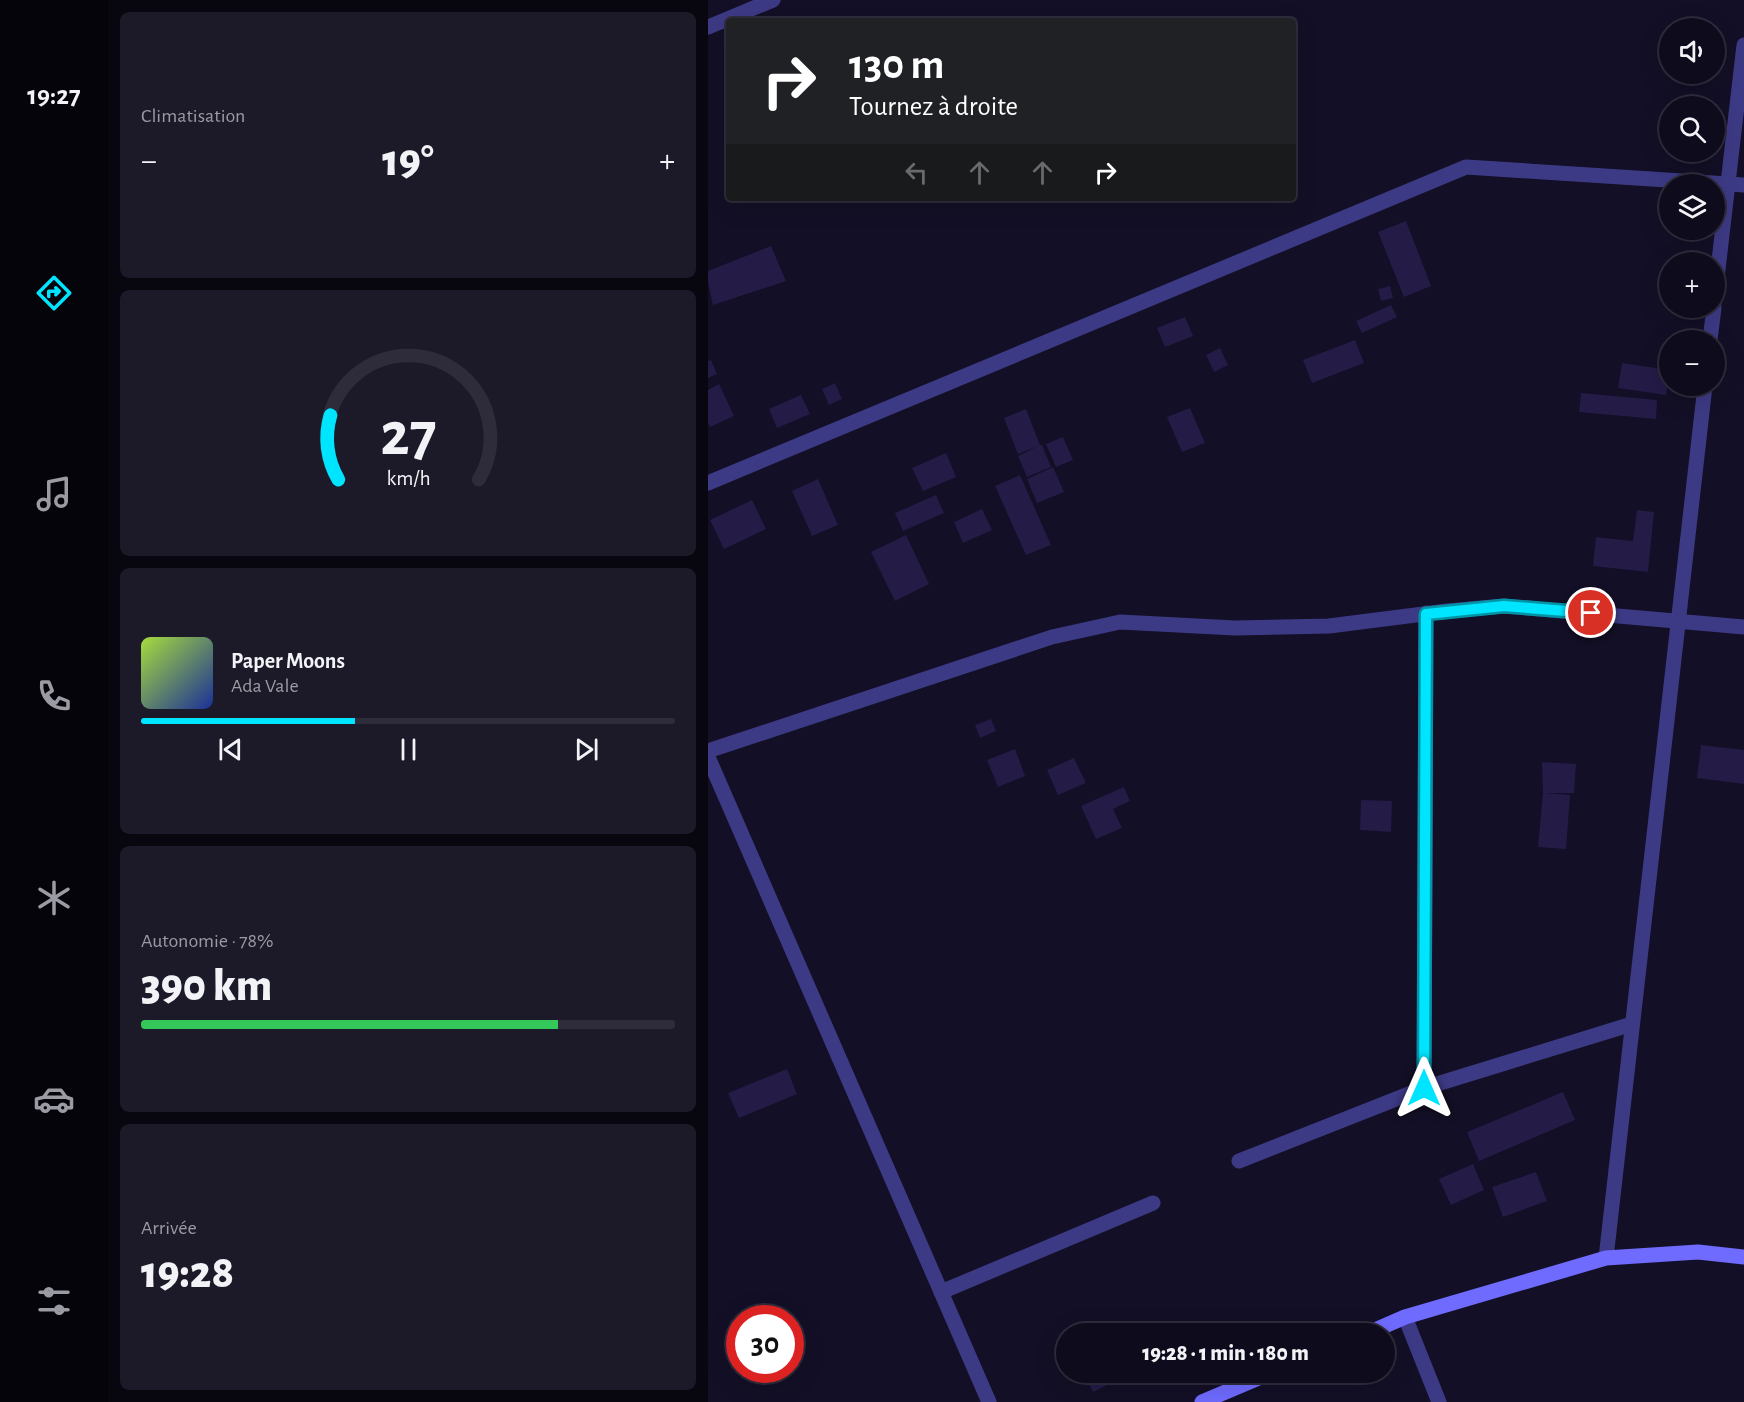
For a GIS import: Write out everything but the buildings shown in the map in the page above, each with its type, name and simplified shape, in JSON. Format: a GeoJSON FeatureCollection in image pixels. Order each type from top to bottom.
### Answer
{"type":"FeatureCollection","features":[{"type":"Feature","properties":{"kind":"street"},"geometry":{"type":"LineString","coordinates":[[730,18],[773,0]]}},
{"type":"Feature","properties":{"kind":"street"},"geometry":{"type":"LineString","coordinates":[[708,27],[726,20]]}},
{"type":"Feature","properties":{"kind":"street"},"geometry":{"type":"LineString","coordinates":[[1720,252],[1744,45]]}},
{"type":"Feature","properties":{"kind":"street"},"geometry":{"type":"LineString","coordinates":[[708,483],[1466,167],[1744,185]]}},
{"type":"Feature","properties":{"kind":"street"},"geometry":{"type":"LineString","coordinates":[[1606,1257],[1704,396]]}},
{"type":"Feature","properties":{"kind":"street"},"geometry":{"type":"LineString","coordinates":[[708,751],[1052,637],[1120,622],[1235,628],[1329,626],[1504,606],[1744,627]]}},
{"type":"Feature","properties":{"kind":"street"},"geometry":{"type":"LineString","coordinates":[[1424,1088],[1426,614]]}},
{"type":"Feature","properties":{"kind":"street"},"geometry":{"type":"LineString","coordinates":[[708,757],[989,1402]]}},
{"type":"Feature","properties":{"kind":"street"},"geometry":{"type":"LineString","coordinates":[[1239,1161],[1424,1088],[1632,1024]]}},
{"type":"Feature","properties":{"kind":"street"},"geometry":{"type":"LineString","coordinates":[[941,1292],[1153,1203]]}},
{"type":"Feature","properties":{"kind":"street"},"geometry":{"type":"LineString","coordinates":[[1391,1323],[1606,1257],[1698,1252],[1744,1257]]}},
{"type":"Feature","properties":{"kind":"street"},"geometry":{"type":"LineString","coordinates":[[1405,1317],[1439,1402]]}},
{"type":"Feature","properties":{"kind":"street"},"geometry":{"type":"LineString","coordinates":[[1202,1402],[1247,1383]]}},
{"type":"Feature","properties":{"kind":"route"},"geometry":{"type":"LineString","coordinates":[[1424,1088],[1426,614],[1504,606],[1591,613]]}}]}
